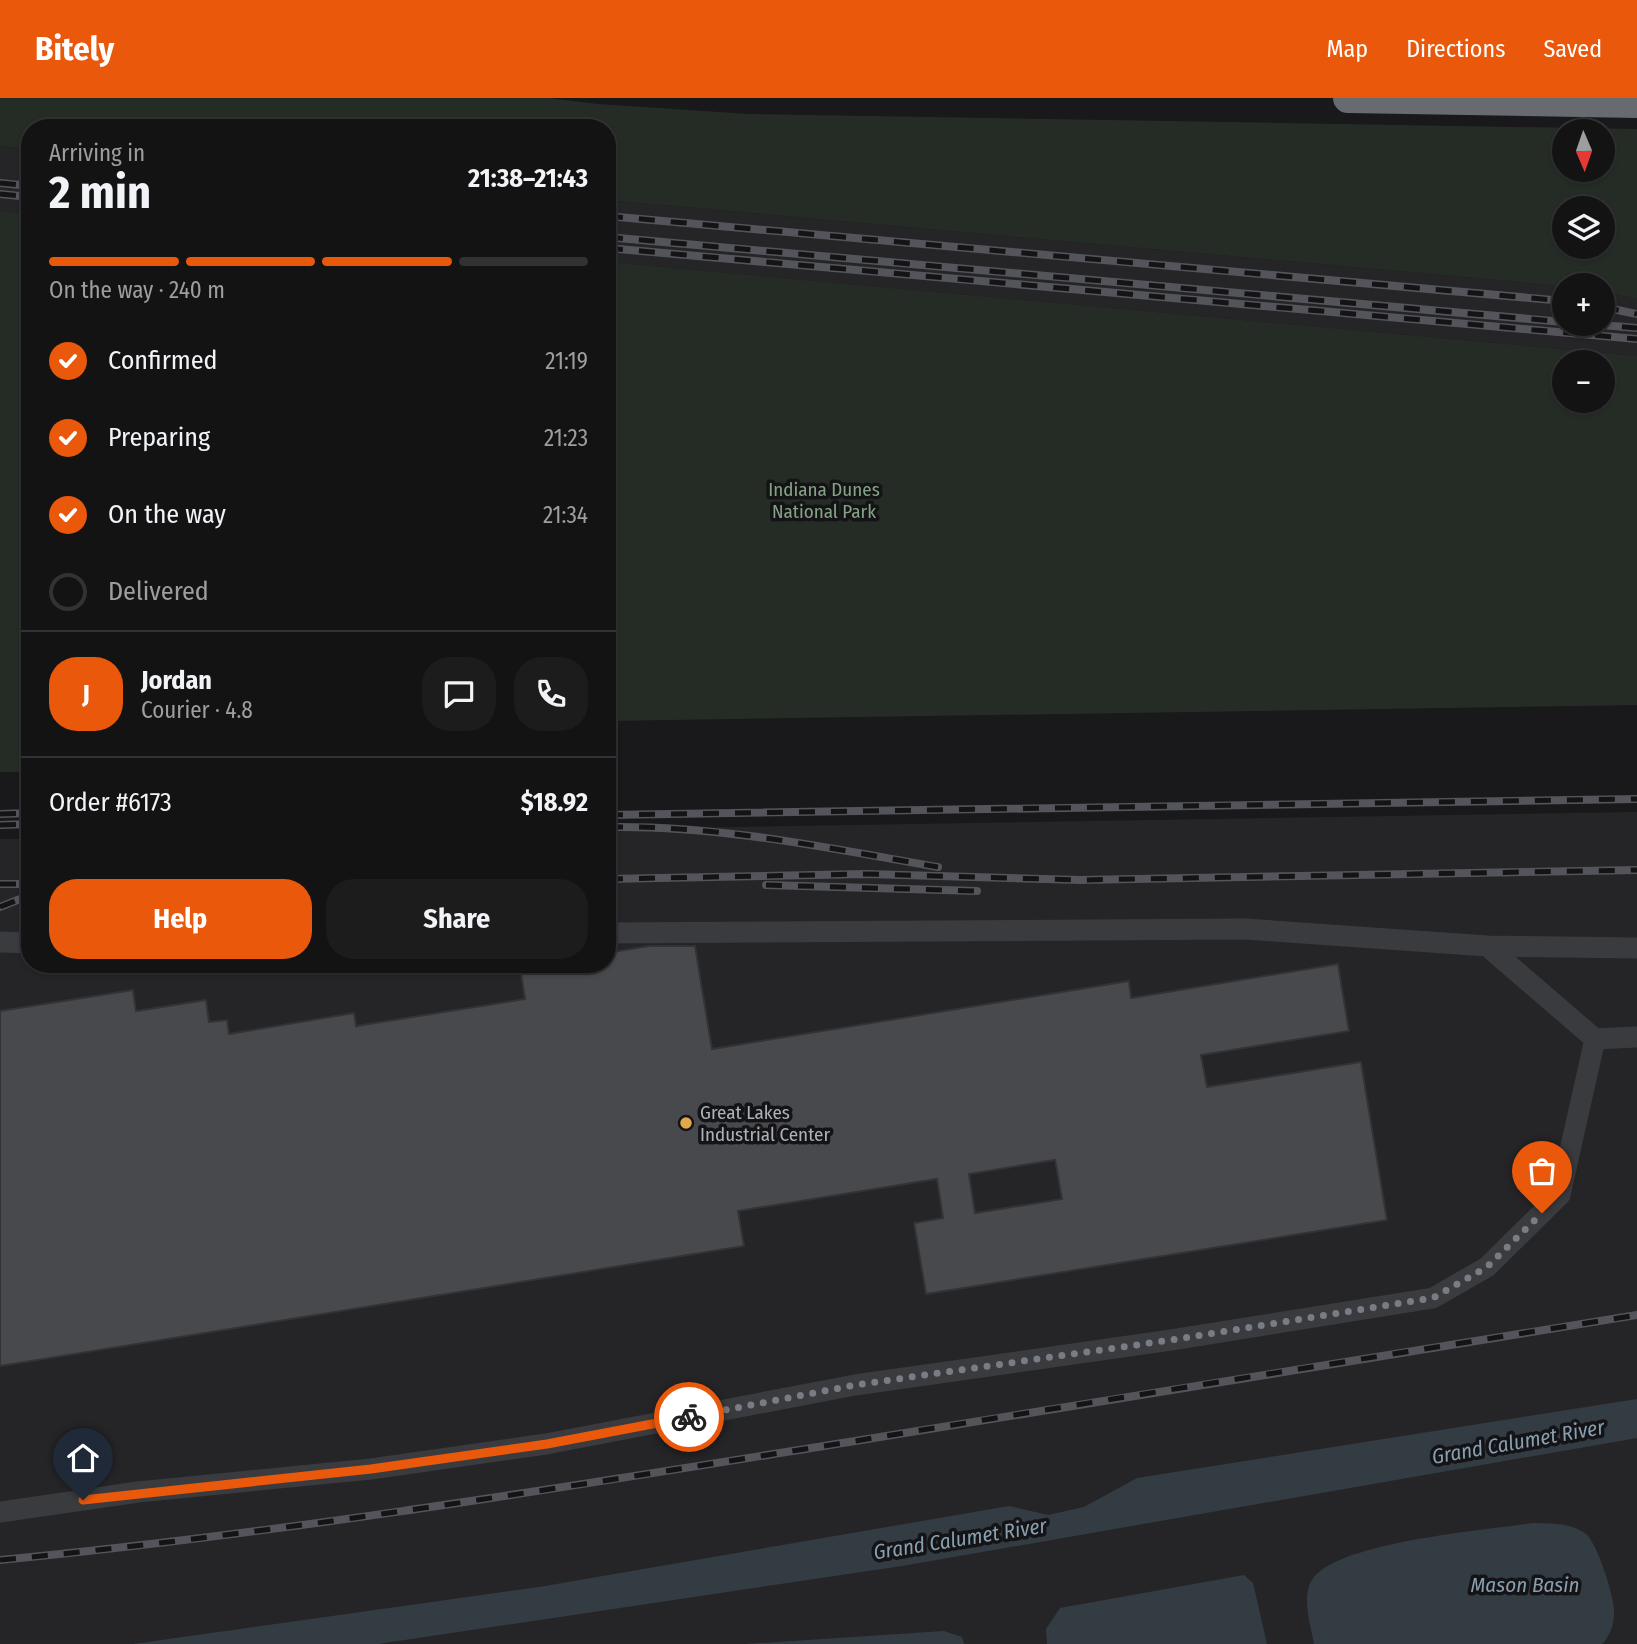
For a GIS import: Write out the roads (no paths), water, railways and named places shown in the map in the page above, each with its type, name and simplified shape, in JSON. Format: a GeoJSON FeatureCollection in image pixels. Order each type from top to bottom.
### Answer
{"type":"FeatureCollection","features":[{"type":"Feature","properties":{"kind":"highway"},"geometry":{"type":"LineString","coordinates":[[1348,98],[1637,103]]}},
{"type":"Feature","properties":{"kind":"lane"},"geometry":{"type":"LineString","coordinates":[[616,933],[1245,929],[1487,946],[1637,948]]}},
{"type":"Feature","properties":{"kind":"lane"},"geometry":{"type":"LineString","coordinates":[[0,942],[21,943]]}},
{"type":"Feature","properties":{"kind":"lane"},"geometry":{"type":"LineString","coordinates":[[1487,946],[1595,1039],[1637,1037]]}},
{"type":"Feature","properties":{"kind":"lane"},"geometry":{"type":"LineString","coordinates":[[0,1512],[138,1492],[371,1469],[533,1446],[855,1385],[1171,1340],[1433,1298],[1487,1267],[1560,1195],[1595,1039]]}},
{"type":"Feature","properties":{"kind":"water","name":"Grand Calumet River"},"geometry":{"type":"Polygon","coordinates":[[[1637,1399],[1637,1438],[902,1566],[378,1644],[133,1644],[539,1587],[1009,1506],[1048,1515],[1084,1507],[1137,1478],[1637,1399]]]}},
{"type":"Feature","properties":{"kind":"water","name":"Mason Basin"},"geometry":{"type":"Polygon","coordinates":[[[1533,1523],[1574,1527],[1590,1539],[1605,1572],[1614,1608],[1612,1627],[1602,1644],[1314,1644],[1307,1595],[1312,1580],[1326,1567],[1380,1547],[1449,1534],[1533,1523]]]}},
{"type":"Feature","properties":{"kind":"water"},"geometry":{"type":"Polygon","coordinates":[[[1244,1575],[1253,1583],[1267,1644],[1047,1644],[1046,1629],[1060,1608],[1244,1575]]]}},
{"type":"Feature","properties":{"kind":"water"},"geometry":{"type":"Polygon","coordinates":[[[944,1631],[962,1637],[964,1644],[745,1644],[944,1631]]]}},
{"type":"Feature","properties":{"kind":"railway"},"geometry":{"type":"LineString","coordinates":[[0,183],[21,185]]}},
{"type":"Feature","properties":{"kind":"railway"},"geometry":{"type":"LineString","coordinates":[[0,194],[21,196]]}},
{"type":"Feature","properties":{"kind":"railway"},"geometry":{"type":"LineString","coordinates":[[616,217],[1552,300]]}},
{"type":"Feature","properties":{"kind":"railway"},"geometry":{"type":"LineString","coordinates":[[616,238],[1552,321]]}},
{"type":"Feature","properties":{"kind":"railway"},"geometry":{"type":"LineString","coordinates":[[616,249],[1637,339]]}},
{"type":"Feature","properties":{"kind":"railway"},"geometry":{"type":"LineString","coordinates":[[1615,309],[1637,314]]}},
{"type":"Feature","properties":{"kind":"railway"},"geometry":{"type":"LineString","coordinates":[[1615,326],[1637,328]]}},
{"type":"Feature","properties":{"kind":"railway"},"geometry":{"type":"LineString","coordinates":[[616,815],[1637,799]]}},
{"type":"Feature","properties":{"kind":"railway"},"geometry":{"type":"LineString","coordinates":[[0,814],[21,813]]}},
{"type":"Feature","properties":{"kind":"railway"},"geometry":{"type":"LineString","coordinates":[[0,825],[21,824]]}},
{"type":"Feature","properties":{"kind":"railway"},"geometry":{"type":"LineString","coordinates":[[616,827],[732,834],[814,845],[938,867]]}},
{"type":"Feature","properties":{"kind":"railway"},"geometry":{"type":"LineString","coordinates":[[616,879],[866,874],[1080,880],[1637,870]]}},
{"type":"Feature","properties":{"kind":"railway"},"geometry":{"type":"LineString","coordinates":[[0,884],[21,884]]}},
{"type":"Feature","properties":{"kind":"railway"},"geometry":{"type":"LineString","coordinates":[[766,885],[977,891]]}},
{"type":"Feature","properties":{"kind":"railway"},"geometry":{"type":"LineString","coordinates":[[0,907],[21,899]]}},
{"type":"Feature","properties":{"kind":"railway"},"geometry":{"type":"LineString","coordinates":[[0,1560],[319,1523],[531,1492],[1637,1315]]}},
{"type":"Feature","properties":{"kind":"place","name":"Great Lakes Industrial Center"},"geometry":{"type":"Point","coordinates":[686,1123]}},
{"type":"Feature","properties":{"kind":"park label","name":"Indiana Dunes National Park"},"geometry":{"type":"Point","coordinates":[824,500]}}]}
